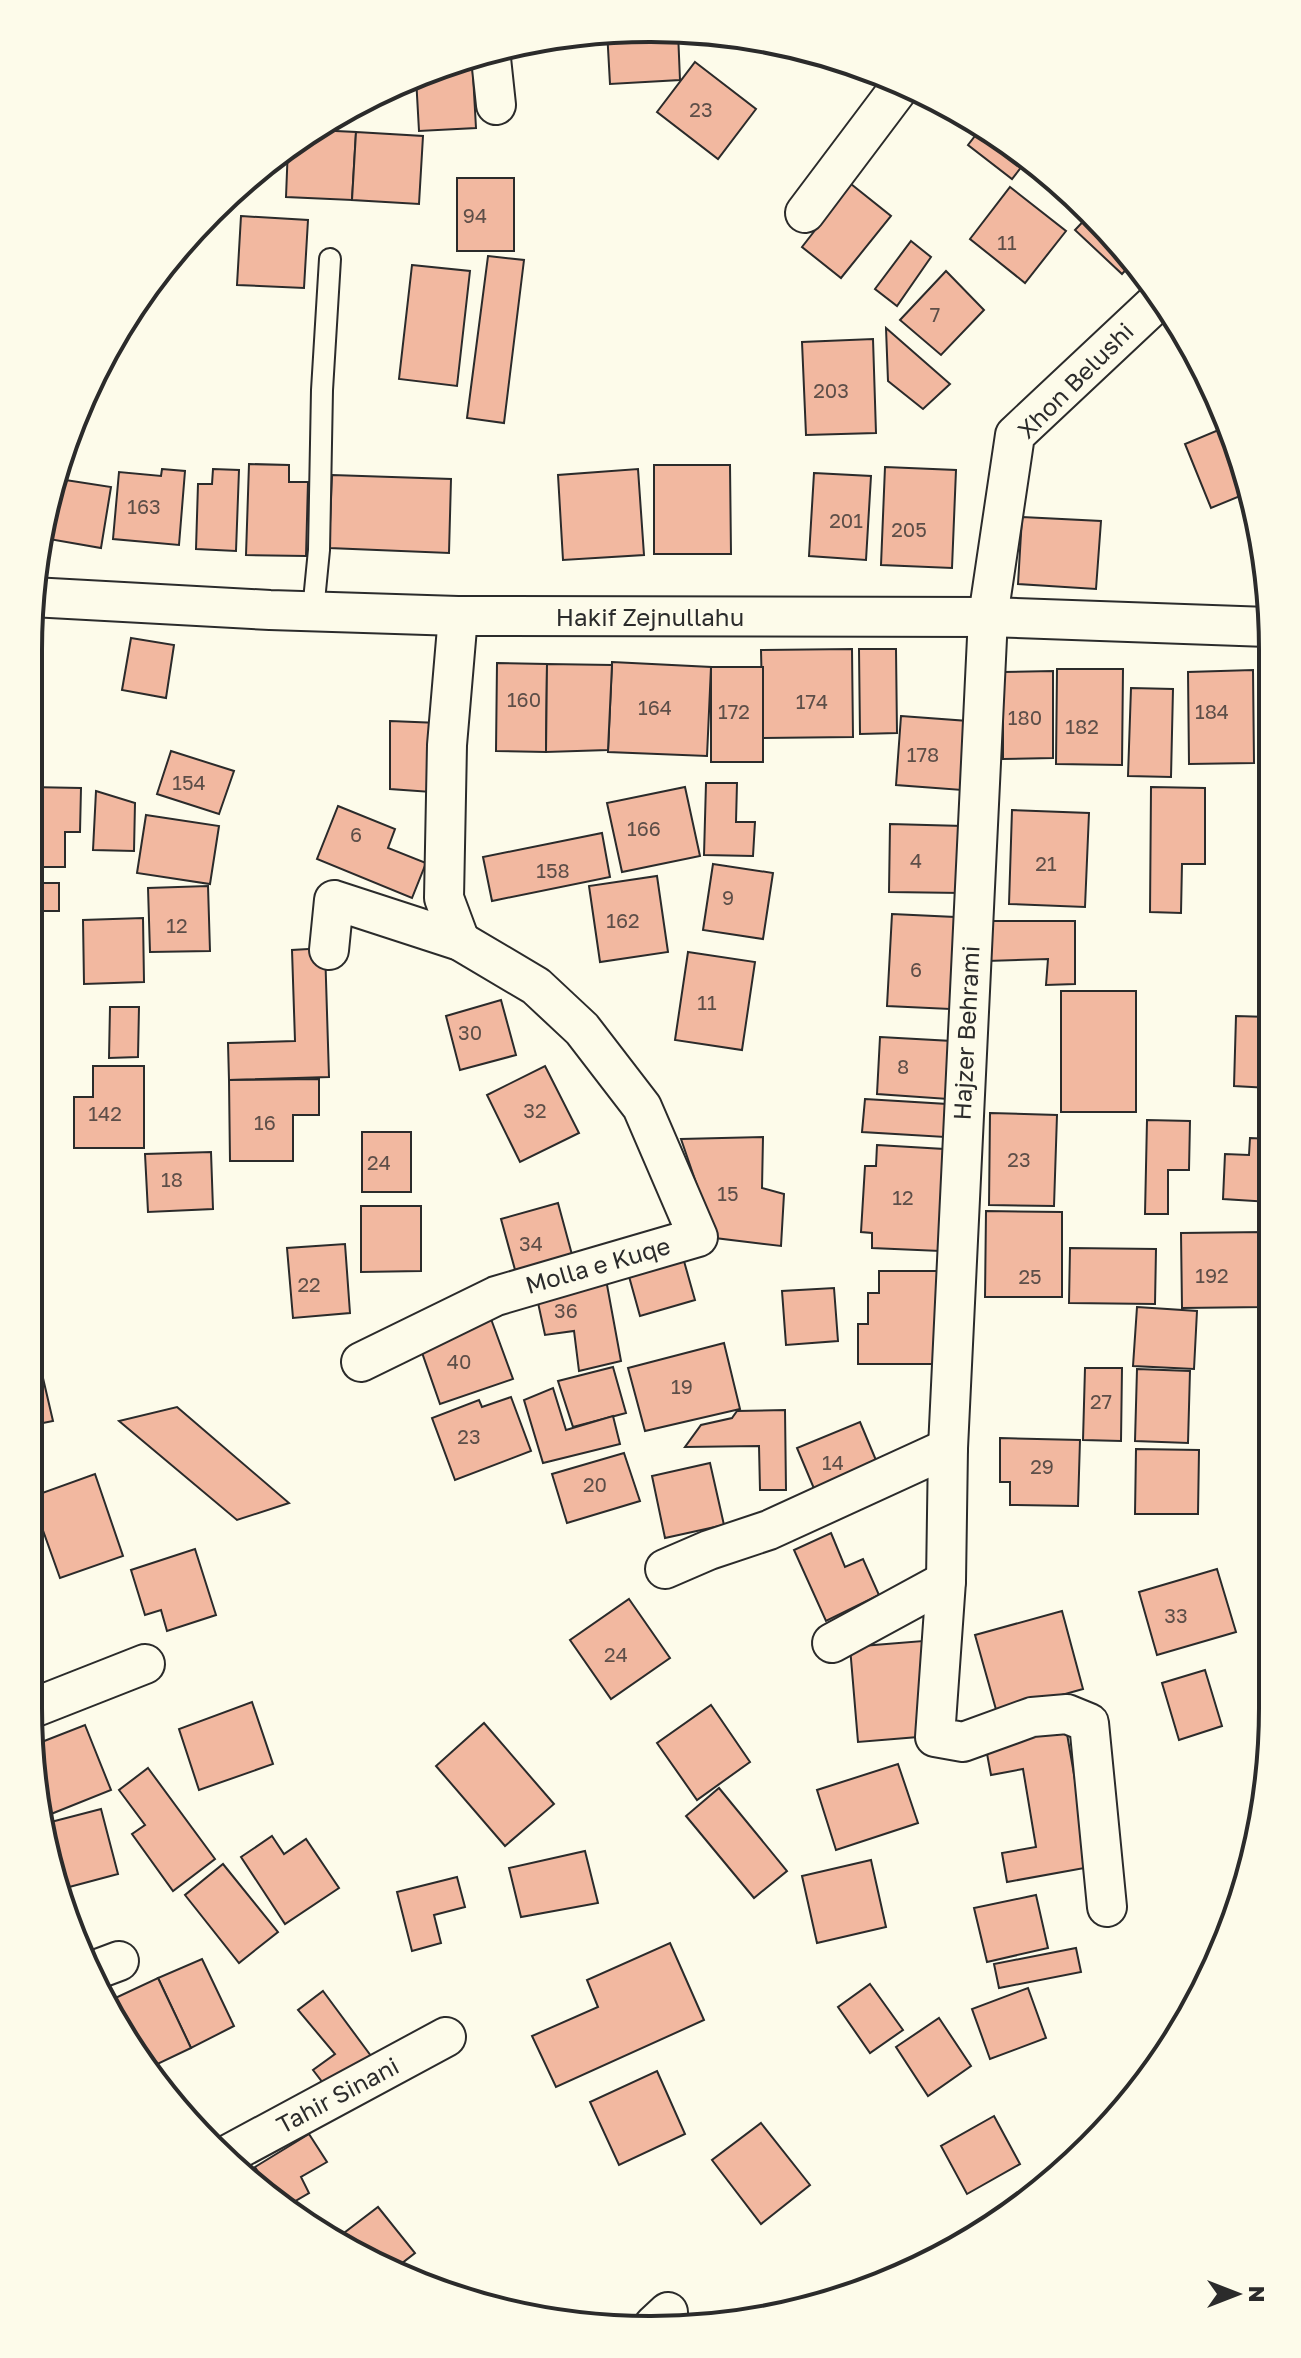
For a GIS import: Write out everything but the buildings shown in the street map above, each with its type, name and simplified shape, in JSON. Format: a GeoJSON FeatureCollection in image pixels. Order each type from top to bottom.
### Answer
{"type":"FeatureCollection","features":[{"type":"Feature","properties":{"kind":"street"},"geometry":{"type":"LineString","coordinates":[[492,63],[496,105]]}},
{"type":"Feature","properties":{"kind":"street"},"geometry":{"type":"LineString","coordinates":[[805,213],[895,93]]}},
{"type":"Feature","properties":{"kind":"street","name":"Xhon Belushi"},"geometry":{"type":"LineString","coordinates":[[988,617],[1015,435],[1152,306]]}},
{"type":"Feature","properties":{"kind":"street","name":"Hakif Zejnullahu"},"geometry":{"type":"LineString","coordinates":[[44,598],[458,616],[988,617],[1258,627]]}},
{"type":"Feature","properties":{"kind":"street"},"geometry":{"type":"LineString","coordinates":[[458,616],[447,745],[444,898],[460,941]]}},
{"type":"Feature","properties":{"kind":"street","name":"Hajzer Behrami"},"geometry":{"type":"LineString","coordinates":[[988,617],[948,1448],[946,1581],[935,1737],[963,1742],[1032,1717],[1067,1714],[1089,1723],[1107,1907]]}},
{"type":"Feature","properties":{"kind":"street","name":"Molla e Kuqe"},"geometry":{"type":"LineString","coordinates":[[329,950],[334,900],[460,941],[536,986],[582,1029],[642,1107],[698,1237],[496,1296],[361,1362]]}},
{"type":"Feature","properties":{"kind":"street"},"geometry":{"type":"LineString","coordinates":[[665,1569],[769,1530],[948,1448]]}},
{"type":"Feature","properties":{"kind":"street"},"geometry":{"type":"LineString","coordinates":[[832,1643],[946,1581]]}},
{"type":"Feature","properties":{"kind":"street"},"geometry":{"type":"LineString","coordinates":[[42,1704],[145,1664]]}},
{"type":"Feature","properties":{"kind":"street","name":"Tahir Sinani"},"geometry":{"type":"LineString","coordinates":[[234,2151],[446,2037]]}},
{"type":"Feature","properties":{"kind":"lane"},"geometry":{"type":"LineString","coordinates":[[313,611],[319,550],[322,390],[330,259]]}}]}
